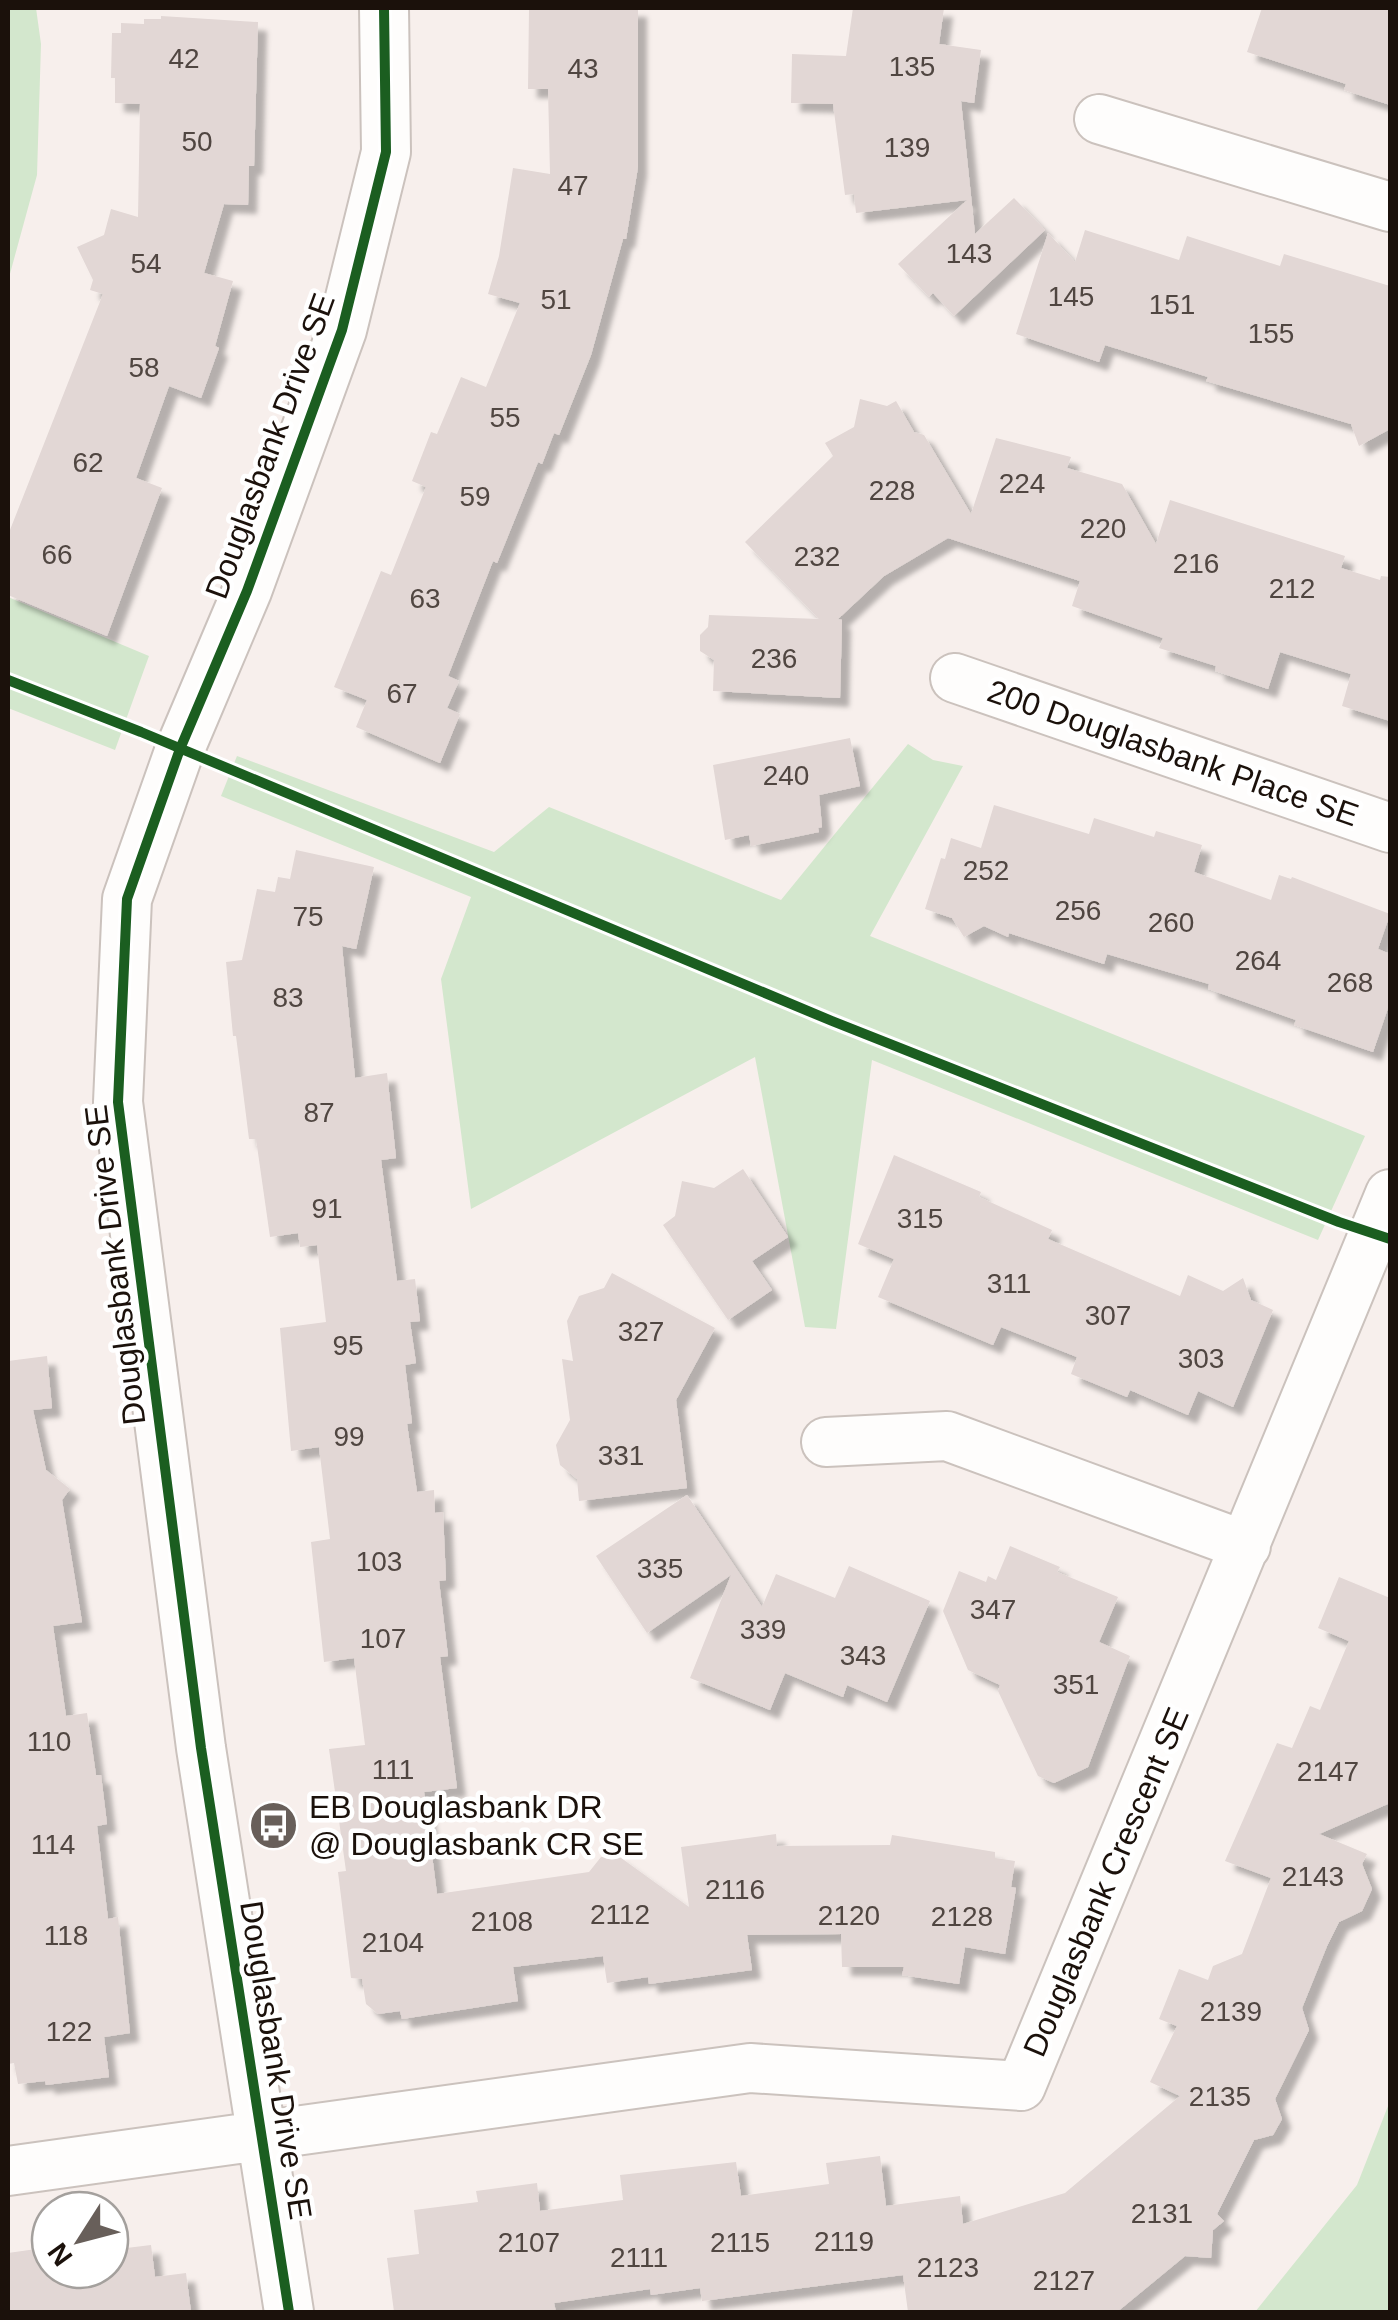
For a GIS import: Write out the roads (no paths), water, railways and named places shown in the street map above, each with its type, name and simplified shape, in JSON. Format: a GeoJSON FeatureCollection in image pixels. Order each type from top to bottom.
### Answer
{"type":"FeatureCollection","features":[{"type":"Feature","properties":{"kind":"street","name":"Douglasbank Drive SE"},"geometry":{"type":"LineString","coordinates":[[289,2312],[201,1748],[118,1102],[127,899],[180,750],[247,591],[342,330],[386,152],[384,8]]}},
{"type":"Feature","properties":{"kind":"street"},"geometry":{"type":"LineString","coordinates":[[1100,119],[1390,208]]}},
{"type":"Feature","properties":{"kind":"street","name":"200 Douglasbank Place SE"},"geometry":{"type":"LineString","coordinates":[[954,678],[1390,828]]}},
{"type":"Feature","properties":{"kind":"street","name":"Douglasbank Crescent SE"},"geometry":{"type":"LineString","coordinates":[[264,2136],[750,2068],[1021,2086],[1390,1194]]}},
{"type":"Feature","properties":{"kind":"street"},"geometry":{"type":"LineString","coordinates":[[826,1442],[948,1436],[1246,1546]]}},
{"type":"Feature","properties":{"kind":"street","name":"Douglasbank Drive SE"},"geometry":{"type":"LineString","coordinates":[[8,2171],[264,2136]]}},
{"type":"Feature","properties":{"kind":"place","name":"EB Douglasbank DR @ Douglasbank CR SE"},"geometry":{"type":"Point","coordinates":[274,1825]}}]}
